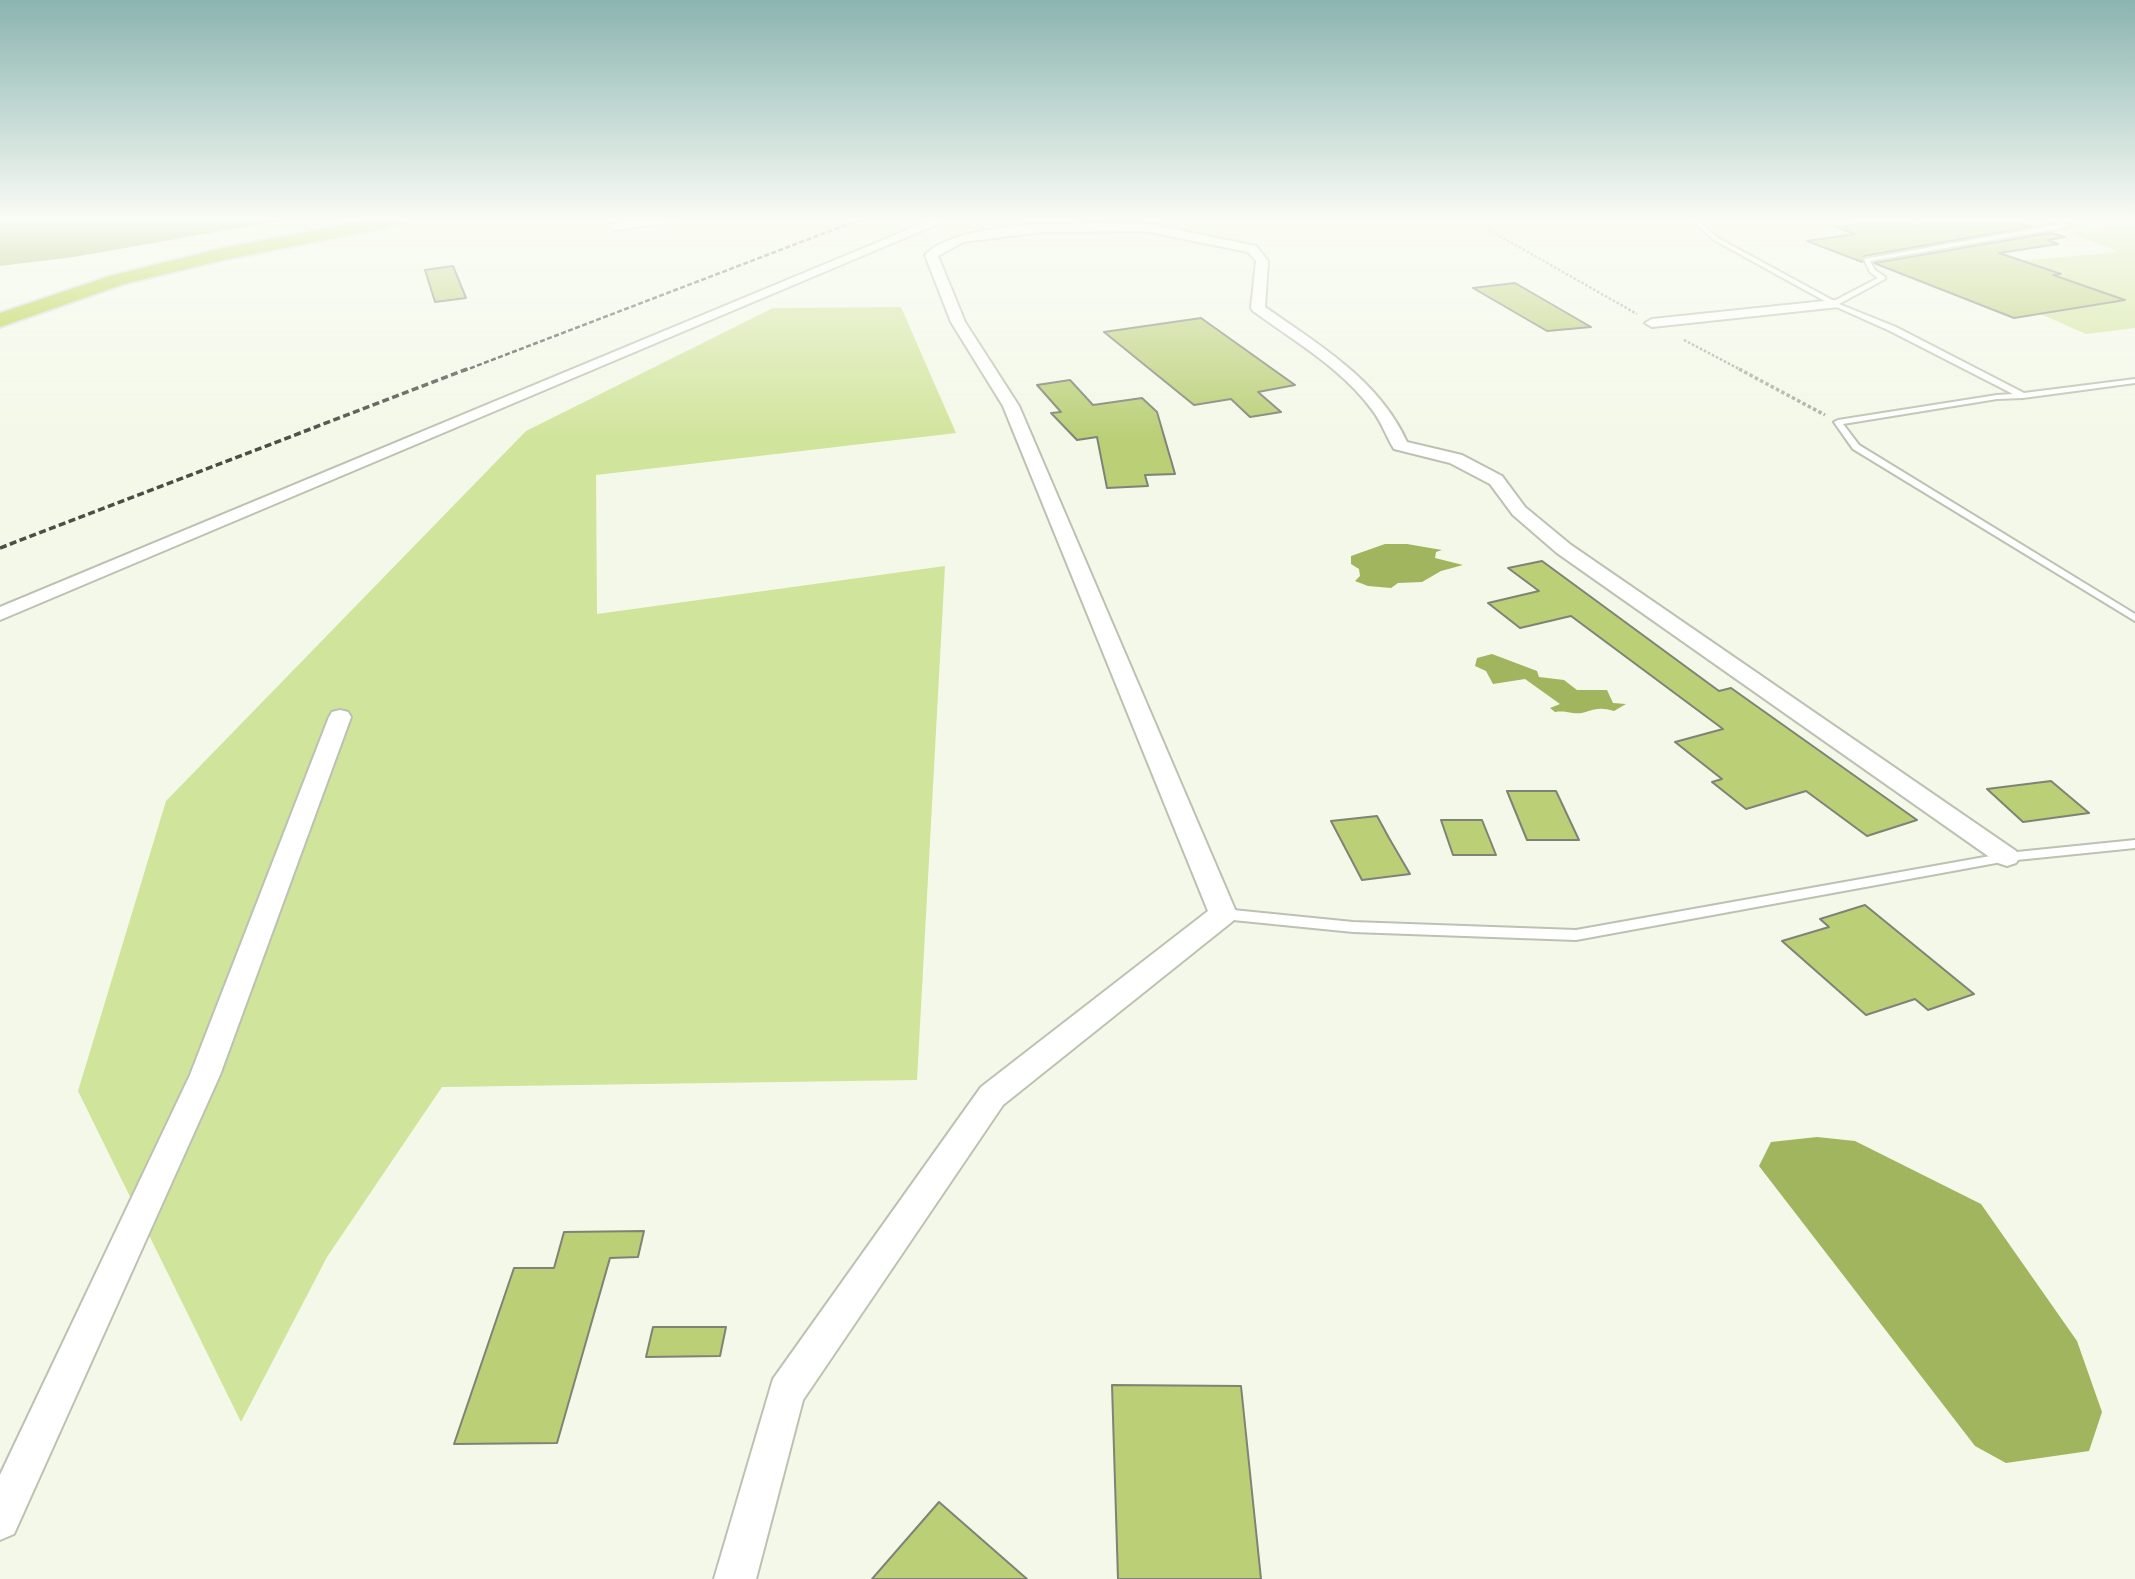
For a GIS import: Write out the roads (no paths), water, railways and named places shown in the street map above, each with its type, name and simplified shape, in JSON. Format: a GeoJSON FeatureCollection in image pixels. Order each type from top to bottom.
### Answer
{"type":"FeatureCollection","features":[{"type":"Feature","properties":{"kind":"highway"},"geometry":{"type":"LineString","coordinates":[[0,320],[83,292]]}},
{"type":"Feature","properties":{"kind":"street"},"geometry":{"type":"LineString","coordinates":[[0,614],[770,292]]}},
{"type":"Feature","properties":{"kind":"street"},"geometry":{"type":"LineString","coordinates":[[735,1579],[786,1392],[992,1096],[1223,914],[1011,406],[958,322],[946,292]]}},
{"type":"Feature","properties":{"kind":"street"},"geometry":{"type":"LineString","coordinates":[[1259,292],[1258,308],[1347,373],[1394,426],[1400,445],[1456,459],[1496,480],[1519,511],[1564,549],[2007,857]]}},
{"type":"Feature","properties":{"kind":"street"},"geometry":{"type":"LineString","coordinates":[[1652,323],[1834,304]]}},
{"type":"Feature","properties":{"kind":"street"},"geometry":{"type":"LineString","coordinates":[[0,1520],[205,1075],[340,717]]}},
{"type":"Feature","properties":{"kind":"lane"},"geometry":{"type":"LineString","coordinates":[[1812,292],[2022,396]]}},
{"type":"Feature","properties":{"kind":"lane"},"geometry":{"type":"LineString","coordinates":[[1834,304],[1857,292]]}},
{"type":"Feature","properties":{"kind":"lane"},"geometry":{"type":"LineString","coordinates":[[2135,381],[1997,397],[1838,422],[1856,447],[2135,618]]}},
{"type":"Feature","properties":{"kind":"lane"},"geometry":{"type":"LineString","coordinates":[[1223,914],[1353,927],[1576,934],[2007,857],[2135,844]]}},
{"type":"Feature","properties":{"kind":"railway"},"geometry":{"type":"LineString","coordinates":[[463,371],[671,292]]}},
{"type":"Feature","properties":{"kind":"railway"},"geometry":{"type":"LineString","coordinates":[[0,548],[467,369]]}}]}
